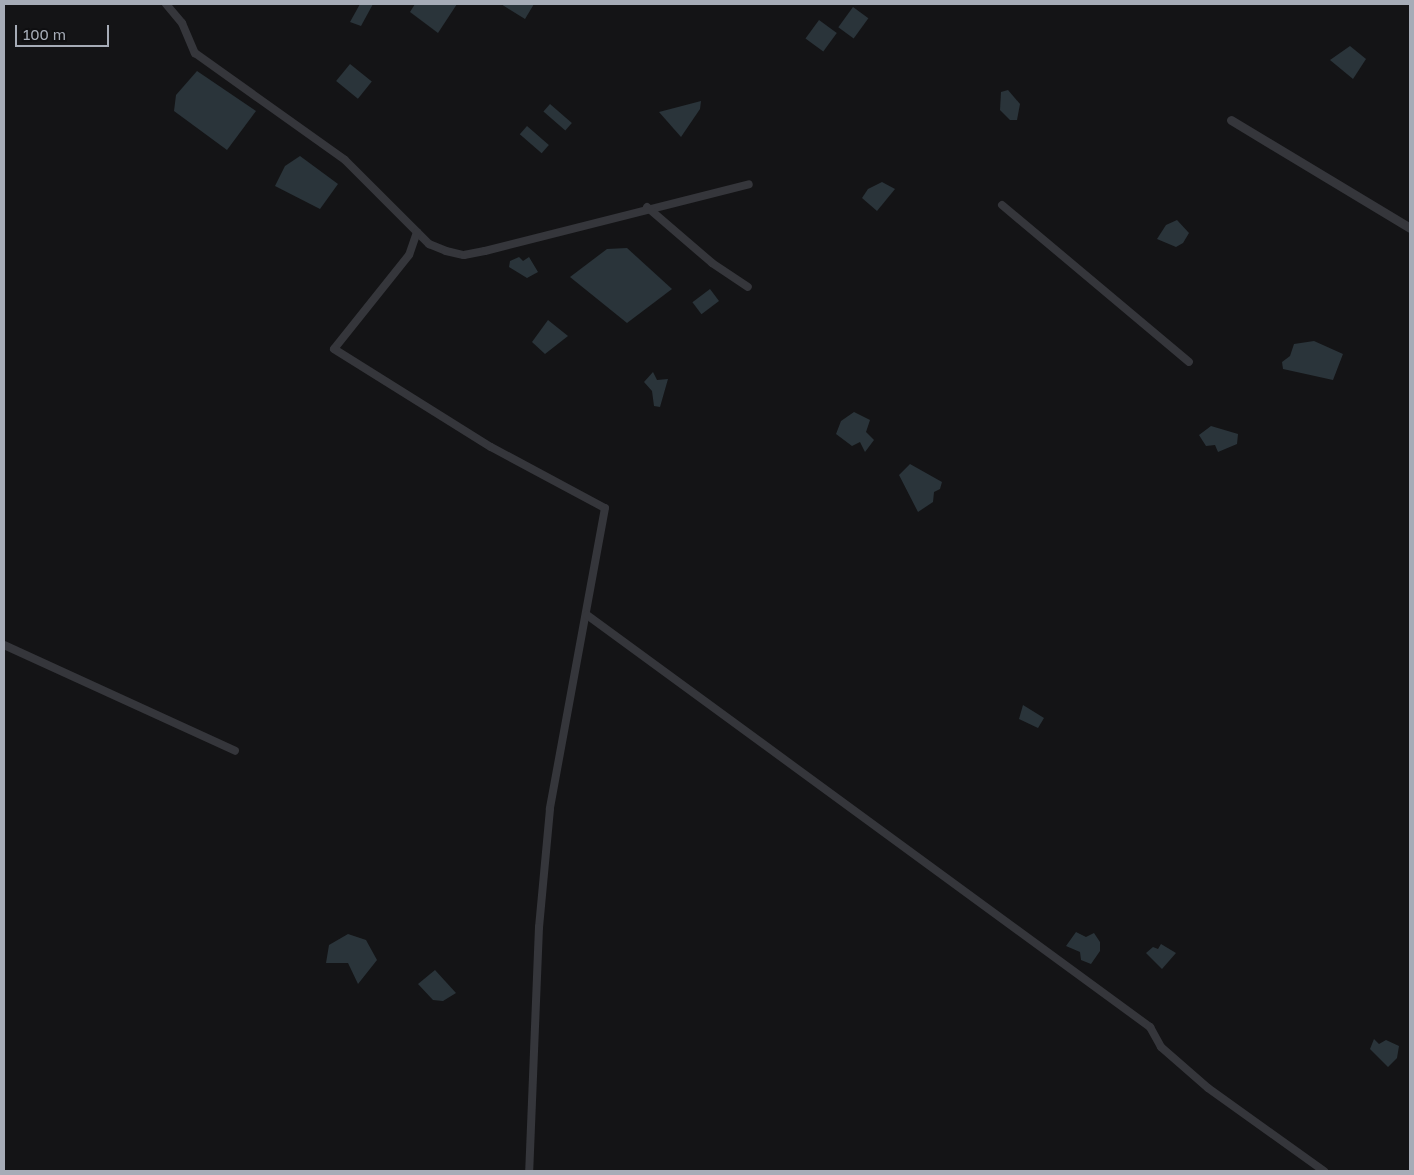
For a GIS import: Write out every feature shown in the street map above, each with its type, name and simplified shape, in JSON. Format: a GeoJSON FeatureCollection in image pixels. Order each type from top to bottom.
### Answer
{"type":"FeatureCollection","features":[{"type":"Feature","properties":{"kind":"street"},"geometry":{"type":"LineString","coordinates":[[166,4],[182,23],[195,53],[344,160],[429,244],[464,255],[646,207],[749,184]]}},
{"type":"Feature","properties":{"kind":"street"},"geometry":{"type":"LineString","coordinates":[[1231,120],[1410,228]]}},
{"type":"Feature","properties":{"kind":"street"},"geometry":{"type":"LineString","coordinates":[[1002,205],[1189,362]]}},
{"type":"Feature","properties":{"kind":"street"},"geometry":{"type":"LineString","coordinates":[[646,207],[712,263],[748,287]]}},
{"type":"Feature","properties":{"kind":"street"},"geometry":{"type":"LineString","coordinates":[[418,232],[409,255],[334,350],[491,447],[605,508],[587,615],[550,809],[539,927],[529,1171]]}},
{"type":"Feature","properties":{"kind":"street"},"geometry":{"type":"LineString","coordinates":[[587,615],[1150,1027],[1161,1047],[1208,1088],[1324,1171]]}},
{"type":"Feature","properties":{"kind":"street"},"geometry":{"type":"LineString","coordinates":[[4,645],[235,751]]}},
{"type":"Feature","properties":{"kind":"shaded area"},"geometry":{"type":"Polygon","coordinates":[[[360,4],[373,4],[361,26],[350,22],[360,4]]]}},
{"type":"Feature","properties":{"kind":"shaded area"},"geometry":{"type":"Polygon","coordinates":[[[415,4],[457,4],[438,33],[410,12],[415,4]]]}},
{"type":"Feature","properties":{"kind":"shaded area"},"geometry":{"type":"Polygon","coordinates":[[[501,4],[534,4],[525,19],[501,4]]]}},
{"type":"Feature","properties":{"kind":"shaded area"},"geometry":{"type":"Polygon","coordinates":[[[853,7],[868,18],[854,38],[838,27],[853,7]]]}},
{"type":"Feature","properties":{"kind":"shaded area"},"geometry":{"type":"Polygon","coordinates":[[[819,20],[837,33],[823,52],[805,39],[819,20]]]}},
{"type":"Feature","properties":{"kind":"shaded area"},"geometry":{"type":"Polygon","coordinates":[[[1350,46],[1366,59],[1353,79],[1330,60],[1350,46]]]}},
{"type":"Feature","properties":{"kind":"shaded area"},"geometry":{"type":"Polygon","coordinates":[[[350,64],[372,82],[358,99],[336,81],[350,64]]]}},
{"type":"Feature","properties":{"kind":"shaded area"},"geometry":{"type":"Polygon","coordinates":[[[197,71],[256,111],[227,150],[174,111],[176,95],[197,71]]]}},
{"type":"Feature","properties":{"kind":"shaded area"},"geometry":{"type":"Polygon","coordinates":[[[1008,90],[1020,104],[1017,120],[1010,120],[1000,110],[1001,92],[1008,90]]]}},
{"type":"Feature","properties":{"kind":"shaded area"},"geometry":{"type":"Polygon","coordinates":[[[701,101],[700,109],[681,137],[659,112],[701,101]]]}},
{"type":"Feature","properties":{"kind":"shaded area"},"geometry":{"type":"Polygon","coordinates":[[[550,104],[572,123],[565,131],[543,112],[550,104]]]}},
{"type":"Feature","properties":{"kind":"shaded area"},"geometry":{"type":"Polygon","coordinates":[[[527,126],[549,145],[542,153],[520,134],[527,126]]]}},
{"type":"Feature","properties":{"kind":"shaded area"},"geometry":{"type":"Polygon","coordinates":[[[300,156],[338,184],[320,209],[275,186],[285,166],[300,156]]]}},
{"type":"Feature","properties":{"kind":"shaded area"},"geometry":{"type":"Polygon","coordinates":[[[882,182],[895,189],[877,211],[862,198],[868,189],[882,182]]]}},
{"type":"Feature","properties":{"kind":"shaded area"},"geometry":{"type":"Polygon","coordinates":[[[1177,220],[1189,233],[1183,243],[1176,247],[1157,239],[1166,225],[1177,220]]]}},
{"type":"Feature","properties":{"kind":"shaded area"},"geometry":{"type":"Polygon","coordinates":[[[627,248],[672,289],[627,323],[570,277],[607,249],[627,248]]]}},
{"type":"Feature","properties":{"kind":"shaded area"},"geometry":{"type":"Polygon","coordinates":[[[519,257],[523,261],[529,257],[538,272],[527,278],[509,267],[510,261],[519,257]]]}},
{"type":"Feature","properties":{"kind":"shaded area"},"geometry":{"type":"Polygon","coordinates":[[[710,289],[719,301],[701,314],[692,302],[710,289]]]}},
{"type":"Feature","properties":{"kind":"shaded area"},"geometry":{"type":"Polygon","coordinates":[[[548,320],[568,336],[545,354],[532,342],[548,320]]]}},
{"type":"Feature","properties":{"kind":"shaded area"},"geometry":{"type":"Polygon","coordinates":[[[1314,341],[1343,354],[1333,380],[1283,369],[1282,362],[1290,356],[1294,344],[1314,341]]]}},
{"type":"Feature","properties":{"kind":"shaded area"},"geometry":{"type":"Polygon","coordinates":[[[653,372],[657,380],[668,379],[660,407],[654,406],[652,391],[644,382],[653,372]]]}},
{"type":"Feature","properties":{"kind":"shaded area"},"geometry":{"type":"Polygon","coordinates":[[[854,412],[870,420],[866,432],[874,440],[865,452],[860,442],[852,446],[836,434],[841,421],[854,412]]]}},
{"type":"Feature","properties":{"kind":"shaded area"},"geometry":{"type":"Polygon","coordinates":[[[1211,426],[1238,434],[1237,444],[1218,452],[1215,445],[1206,446],[1199,435],[1211,426]]]}},
{"type":"Feature","properties":{"kind":"shaded area"},"geometry":{"type":"Polygon","coordinates":[[[910,464],[942,482],[940,489],[934,492],[933,502],[918,512],[899,475],[910,464]]]}},
{"type":"Feature","properties":{"kind":"shaded area"},"geometry":{"type":"Polygon","coordinates":[[[1023,705],[1044,718],[1038,728],[1019,719],[1023,705]]]}},
{"type":"Feature","properties":{"kind":"shaded area"},"geometry":{"type":"Polygon","coordinates":[[[1076,932],[1086,937],[1094,933],[1100,942],[1100,951],[1091,964],[1081,960],[1080,952],[1066,946],[1076,932]]]}},
{"type":"Feature","properties":{"kind":"shaded area"},"geometry":{"type":"Polygon","coordinates":[[[348,934],[366,940],[377,960],[358,984],[348,963],[326,963],[329,945],[348,934]]]}},
{"type":"Feature","properties":{"kind":"shaded area"},"geometry":{"type":"Polygon","coordinates":[[[1161,944],[1176,953],[1162,969],[1146,953],[1153,947],[1158,949],[1161,944]]]}},
{"type":"Feature","properties":{"kind":"shaded area"},"geometry":{"type":"Polygon","coordinates":[[[435,970],[456,993],[443,1001],[433,1000],[418,984],[435,970]]]}},
{"type":"Feature","properties":{"kind":"shaded area"},"geometry":{"type":"Polygon","coordinates":[[[1374,1039],[1379,1044],[1386,1040],[1399,1046],[1397,1058],[1388,1067],[1370,1049],[1374,1039]]]}}]}
